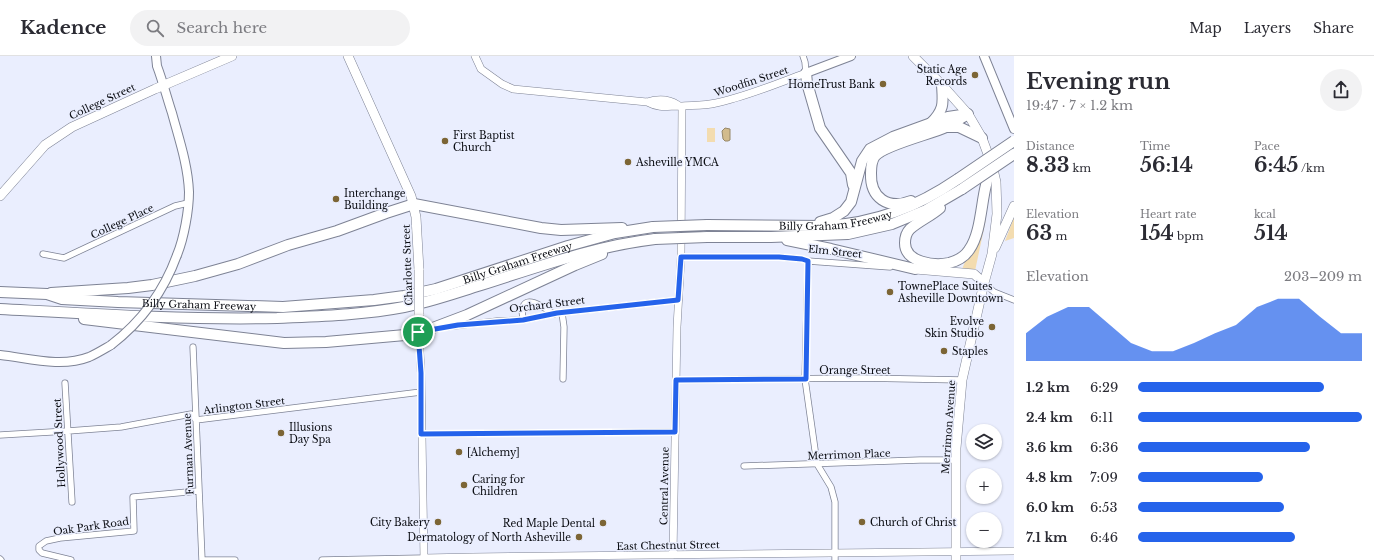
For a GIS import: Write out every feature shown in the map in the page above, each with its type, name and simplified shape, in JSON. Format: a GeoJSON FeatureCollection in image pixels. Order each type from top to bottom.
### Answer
{"type":"FeatureCollection","features":[{"type":"Feature","properties":{"kind":"highway"},"geometry":{"type":"LineString","coordinates":[[806,73],[807,83],[820,128],[851,173],[854,191]]}},
{"type":"Feature","properties":{"kind":"highway"},"geometry":{"type":"LineString","coordinates":[[930,124],[938,116],[943,104],[942,85]]}},
{"type":"Feature","properties":{"kind":"highway"},"geometry":{"type":"LineString","coordinates":[[801,225],[833,218],[844,211],[851,202],[862,161],[870,149],[893,137],[948,117],[968,114]]}},
{"type":"Feature","properties":{"kind":"highway"},"geometry":{"type":"LineString","coordinates":[[947,193],[905,203],[887,203],[875,194],[871,184],[871,168],[875,156],[886,148],[946,127],[968,114]]}},
{"type":"Feature","properties":{"kind":"highway"},"geometry":{"type":"LineString","coordinates":[[946,127],[959,128],[982,138]]}},
{"type":"Feature","properties":{"kind":"highway","name":"Billy Graham Freeway"},"geometry":{"type":"LineString","coordinates":[[0,309],[223,318],[313,317],[375,312],[424,303],[572,256],[636,241],[707,237],[771,237],[848,234],[892,224],[919,213],[960,184],[1014,141]]}},
{"type":"Feature","properties":{"kind":"highway","name":"Billy Graham Freeway"},"geometry":{"type":"LineString","coordinates":[[960,184],[1014,154]]}},
{"type":"Feature","properties":{"kind":"highway"},"geometry":{"type":"LineString","coordinates":[[947,193],[939,209],[910,229],[906,235],[905,247],[907,252],[914,259],[924,262],[947,263],[956,260],[968,252],[974,240],[982,213],[986,186],[992,164]]}},
{"type":"Feature","properties":{"kind":"highway","name":"Billy Graham Freeway"},"geometry":{"type":"LineString","coordinates":[[0,292],[47,294],[62,299],[283,306],[374,300],[404,296],[436,289],[568,246],[642,228],[707,225],[842,225],[894,214],[947,193]]}},
{"type":"Feature","properties":{"kind":"highway"},"geometry":{"type":"LineString","coordinates":[[47,294],[128,288],[166,282],[217,270],[414,204],[541,228],[561,230],[642,228]]}},
{"type":"Feature","properties":{"kind":"highway"},"geometry":{"type":"LineString","coordinates":[[771,237],[831,249],[915,269]]}},
{"type":"Feature","properties":{"kind":"highway"},"geometry":{"type":"LineString","coordinates":[[430,329],[467,315],[576,265],[636,241]]}},
{"type":"Feature","properties":{"kind":"highway"},"geometry":{"type":"LineString","coordinates":[[0,314],[88,320],[284,342],[326,342],[405,335],[418,332]]}},
{"type":"Feature","properties":{"kind":"main road"},"geometry":{"type":"LineString","coordinates":[[0,355],[55,362],[71,361],[88,357],[111,345],[131,328],[149,307],[166,281],[181,245],[188,203],[188,184],[186,167],[156,56]]}},
{"type":"Feature","properties":{"kind":"main road","name":"College Street"},"geometry":{"type":"LineString","coordinates":[[0,195],[37,153],[59,135],[86,120],[232,56]]}},
{"type":"Feature","properties":{"kind":"main road","name":"Charlotte Street"},"geometry":{"type":"LineString","coordinates":[[348,56],[414,204],[419,270],[418,332]]}},
{"type":"Feature","properties":{"kind":"main road","name":"Woodfin Street"},"geometry":{"type":"LineString","coordinates":[[806,73],[851,56]]}},
{"type":"Feature","properties":{"kind":"main road","name":"Merrimon Avenue"},"geometry":{"type":"LineString","coordinates":[[913,56],[968,114],[982,138],[992,164],[996,182],[997,214],[992,254],[962,380],[956,432],[956,556]]}},
{"type":"Feature","properties":{"kind":"main road"},"geometry":{"type":"LineString","coordinates":[[984,56],[1014,129]]}},
{"type":"Feature","properties":{"kind":"main road"},"geometry":{"type":"LineString","coordinates":[[992,254],[1014,206]]}},
{"type":"Feature","properties":{"kind":"main road","name":"Elm Street"},"geometry":{"type":"LineString","coordinates":[[915,269],[974,274],[984,283]]}},
{"type":"Feature","properties":{"kind":"main road","name":"Orchard Street"},"geometry":{"type":"LineString","coordinates":[[418,332],[430,329]]}},
{"type":"Feature","properties":{"kind":"street","name":"Woodfin Street"},"geometry":{"type":"LineString","coordinates":[[475,56],[481,69],[494,80],[513,89],[647,102],[654,100],[669,101],[680,106],[722,102],[806,73]]}},
{"type":"Feature","properties":{"kind":"street"},"geometry":{"type":"LineString","coordinates":[[803,56],[806,73]]}},
{"type":"Feature","properties":{"kind":"street","name":"Central Avenue"},"geometry":{"type":"LineString","coordinates":[[673,555],[678,300],[681,257],[680,106]]}},
{"type":"Feature","properties":{"kind":"street","name":"College Place"},"geometry":{"type":"LineString","coordinates":[[43,254],[64,258],[176,206],[188,203]]}},
{"type":"Feature","properties":{"kind":"street","name":"Elm Street"},"geometry":{"type":"LineString","coordinates":[[681,257],[779,257],[808,261],[915,269]]}},
{"type":"Feature","properties":{"kind":"street"},"geometry":{"type":"LineString","coordinates":[[808,261],[806,379],[817,464],[831,487],[835,502],[835,557]]}},
{"type":"Feature","properties":{"kind":"street"},"geometry":{"type":"LineString","coordinates":[[984,283],[994,292],[1014,300]]}},
{"type":"Feature","properties":{"kind":"street","name":"Orchard Street"},"geometry":{"type":"LineString","coordinates":[[430,329],[497,321],[523,320],[554,314],[678,300]]}},
{"type":"Feature","properties":{"kind":"street"},"geometry":{"type":"LineString","coordinates":[[523,320],[523,307],[527,302],[538,304],[554,314]]}},
{"type":"Feature","properties":{"kind":"street"},"geometry":{"type":"LineString","coordinates":[[562,313],[564,328],[563,379]]}},
{"type":"Feature","properties":{"kind":"street","name":"Charlotte Street"},"geometry":{"type":"LineString","coordinates":[[418,332],[421,392],[424,559]]}},
{"type":"Feature","properties":{"kind":"street","name":"Furman Avenue"},"geometry":{"type":"LineString","coordinates":[[193,347],[202,560]]}},
{"type":"Feature","properties":{"kind":"street","name":"Orange Street"},"geometry":{"type":"LineString","coordinates":[[676,380],[861,378],[962,380]]}},
{"type":"Feature","properties":{"kind":"street","name":"Hollywood Street"},"geometry":{"type":"LineString","coordinates":[[65,383],[72,502]]}},
{"type":"Feature","properties":{"kind":"street","name":"Arlington Street"},"geometry":{"type":"LineString","coordinates":[[0,435],[122,427],[190,414],[196,420],[421,392]]}},
{"type":"Feature","properties":{"kind":"street"},"geometry":{"type":"LineString","coordinates":[[421,434],[675,432]]}},
{"type":"Feature","properties":{"kind":"street","name":"Merrimon Place"},"geometry":{"type":"LineString","coordinates":[[744,466],[956,460]]}},
{"type":"Feature","properties":{"kind":"street","name":"Oak Park Road"},"geometry":{"type":"LineString","coordinates":[[71,560],[42,553],[39,550],[39,546],[46,541],[60,538],[134,530],[132,497],[198,491]]}},
{"type":"Feature","properties":{"kind":"street","name":"East Chestnut Street"},"geometry":{"type":"LineString","coordinates":[[322,560],[472,557],[619,558],[673,555],[714,557],[956,556],[1014,552]]}},
{"type":"Feature","properties":{"kind":"street"},"geometry":{"type":"LineString","coordinates":[[202,560],[235,560]]}},
{"type":"Feature","properties":{"kind":"shaded area"},"geometry":{"type":"Polygon","coordinates":[[[707,128],[715,128],[715,142],[707,142],[707,128]]]}},
{"type":"Feature","properties":{"kind":"shaded area"},"geometry":{"type":"Polygon","coordinates":[[[725,128],[730,129],[730,140],[728,141],[723,139],[722,131],[725,128]]]}},
{"type":"Feature","properties":{"kind":"shaded area"},"geometry":{"type":"Polygon","coordinates":[[[1014,217],[1014,238],[1005,241],[1013,220],[1014,217]]]}},
{"type":"Feature","properties":{"kind":"shaded area"},"geometry":{"type":"Polygon","coordinates":[[[986,219],[975,271],[962,269],[965,262],[975,250],[986,219]]]}},
{"type":"Feature","properties":{"kind":"place","name":"Static Age Records"},"geometry":{"type":"Point","coordinates":[975,75]}},
{"type":"Feature","properties":{"kind":"place","name":"HomeTrust Bank"},"geometry":{"type":"Point","coordinates":[883,84]}},
{"type":"Feature","properties":{"kind":"place","name":"First Baptist Church"},"geometry":{"type":"Point","coordinates":[445,141]}},
{"type":"Feature","properties":{"kind":"place","name":"Asheville YMCA"},"geometry":{"type":"Point","coordinates":[628,162]}},
{"type":"Feature","properties":{"kind":"place","name":"Interchange Building"},"geometry":{"type":"Point","coordinates":[336,199]}},
{"type":"Feature","properties":{"kind":"place","name":"TownePlace Suites Asheville Downtown"},"geometry":{"type":"Point","coordinates":[890,292]}},
{"type":"Feature","properties":{"kind":"place","name":"Evolve Skin Studio"},"geometry":{"type":"Point","coordinates":[992,327]}},
{"type":"Feature","properties":{"kind":"place","name":"Staples"},"geometry":{"type":"Point","coordinates":[944,351]}},
{"type":"Feature","properties":{"kind":"place","name":"Illusions Day Spa"},"geometry":{"type":"Point","coordinates":[281,433]}},
{"type":"Feature","properties":{"kind":"place","name":"[Alchemy]"},"geometry":{"type":"Point","coordinates":[459,452]}},
{"type":"Feature","properties":{"kind":"place","name":"Caring for Children"},"geometry":{"type":"Point","coordinates":[464,485]}},
{"type":"Feature","properties":{"kind":"place","name":"City Bakery"},"geometry":{"type":"Point","coordinates":[438,522]}},
{"type":"Feature","properties":{"kind":"place","name":"Church of Christ"},"geometry":{"type":"Point","coordinates":[862,522]}},
{"type":"Feature","properties":{"kind":"place","name":"Red Maple Dental"},"geometry":{"type":"Point","coordinates":[603,523]}},
{"type":"Feature","properties":{"kind":"place","name":"Dermatology of North Asheville"},"geometry":{"type":"Point","coordinates":[579,537]}},
{"type":"Feature","properties":{"kind":"route"},"geometry":{"type":"LineString","coordinates":[[681,257],[779,257],[808,261],[806,379],[676,380],[675,432],[421,434],[421,373],[418,332],[458,325],[523,320],[557,313],[678,300],[681,257]]}}]}
